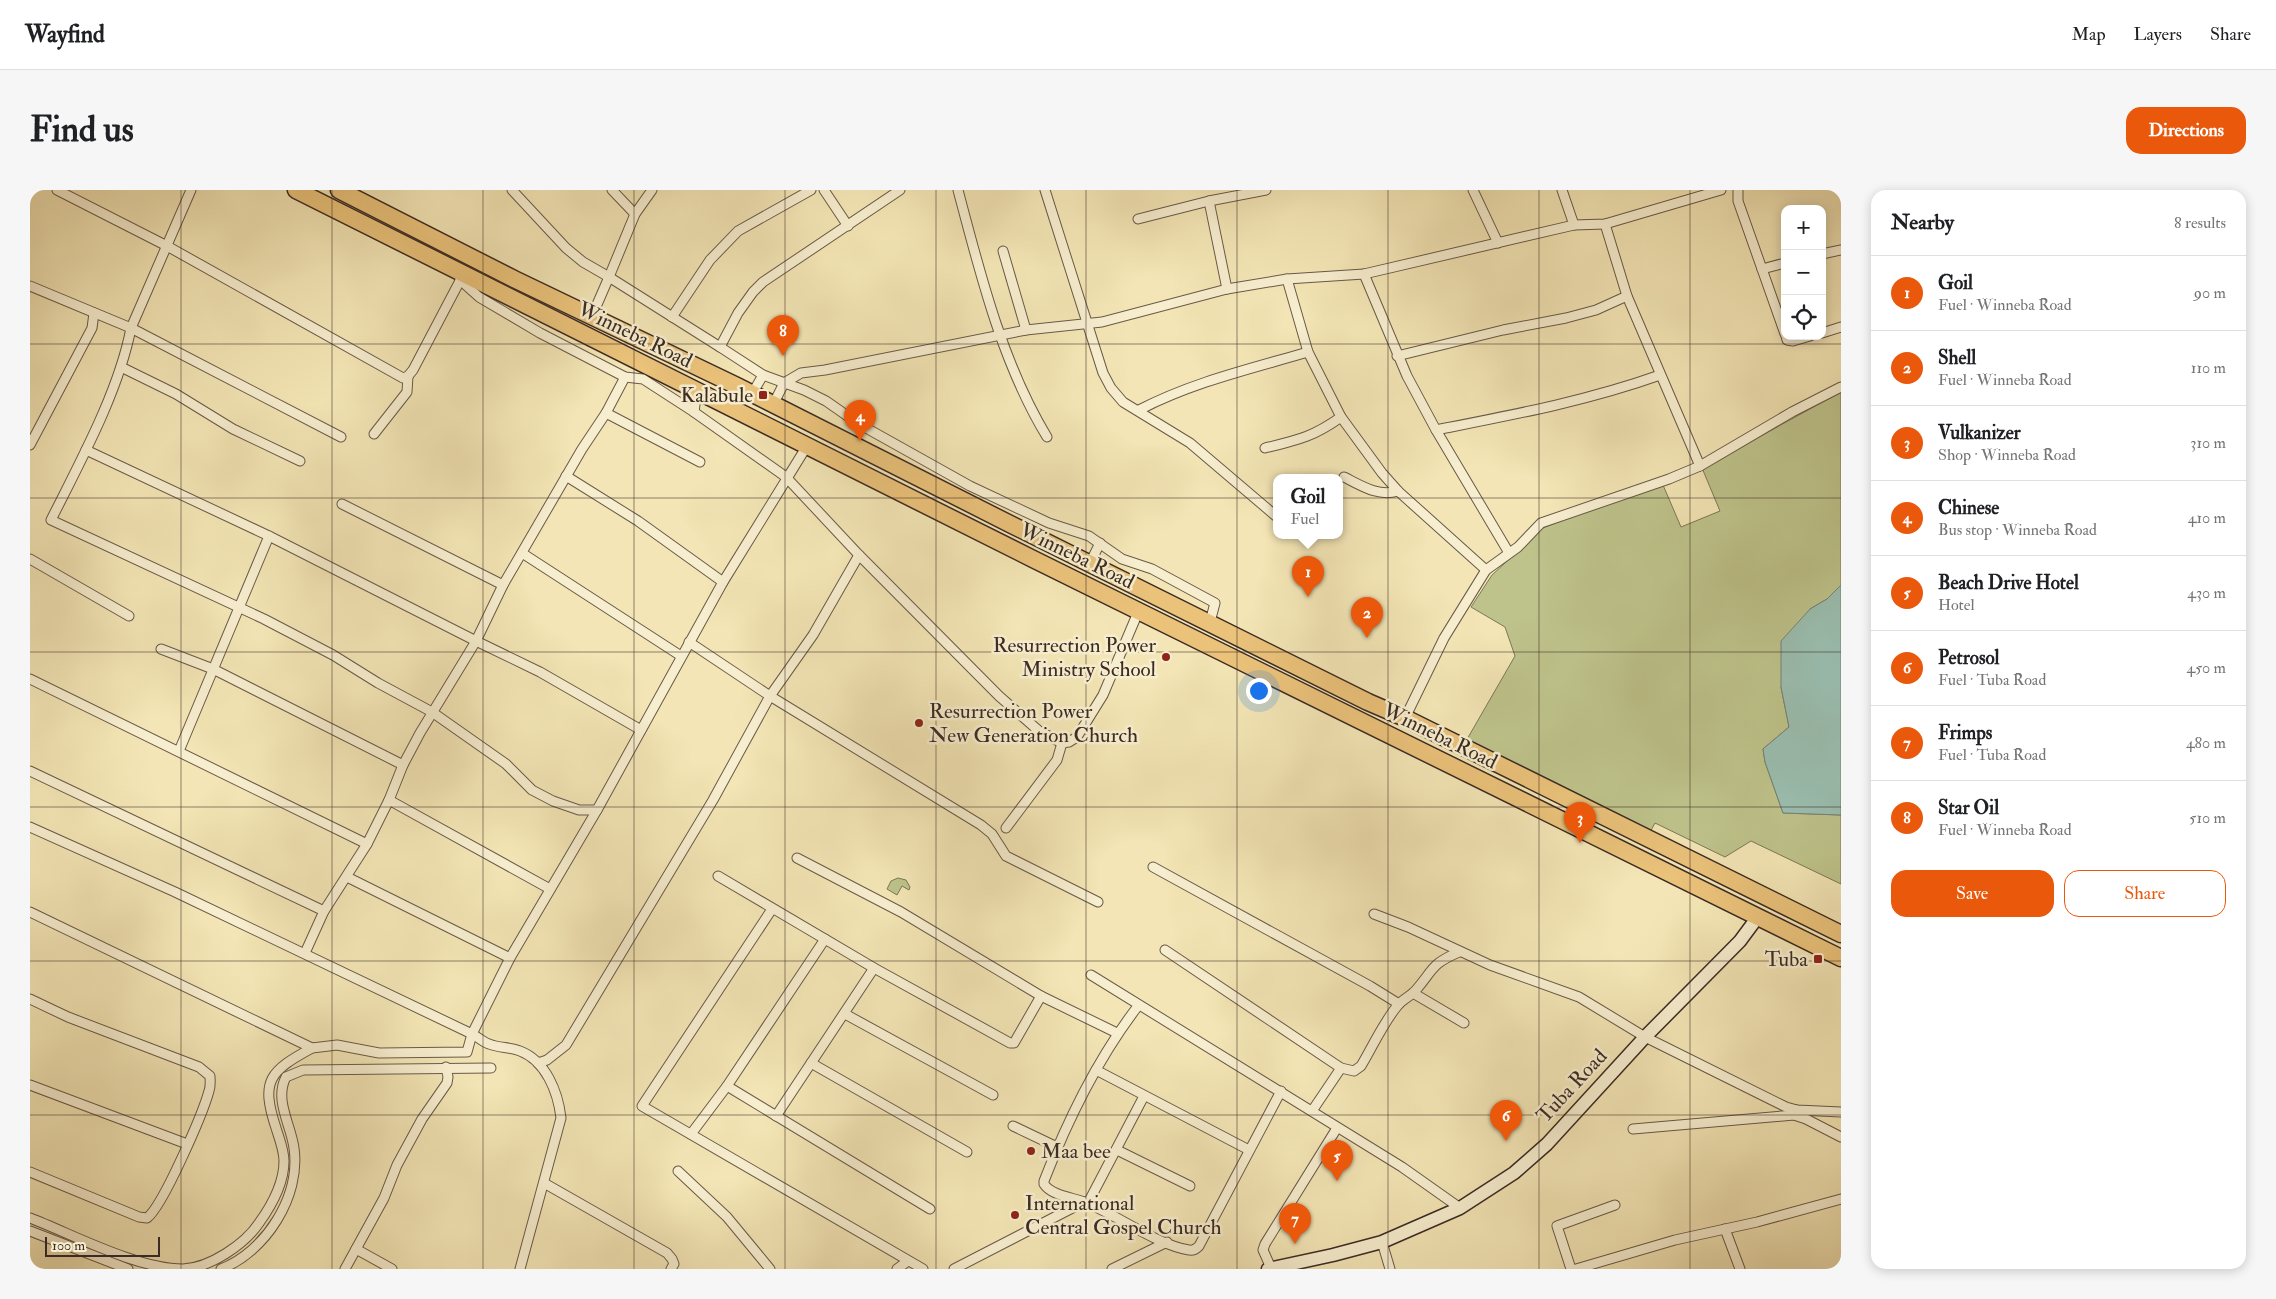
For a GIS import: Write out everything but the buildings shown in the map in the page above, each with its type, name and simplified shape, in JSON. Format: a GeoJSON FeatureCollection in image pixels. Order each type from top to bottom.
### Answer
{"type":"FeatureCollection","features":[{"type":"Feature","properties":{"kind":"highway","name":"Winneba Road"},"geometry":{"type":"LineString","coordinates":[[296,190],[462,277],[504,294],[1757,918],[1841,958]]}},
{"type":"Feature","properties":{"kind":"highway","name":"Winneba Road"},"geometry":{"type":"LineString","coordinates":[[339,190],[514,279],[773,405],[967,494],[1090,563],[1841,934]]}},
{"type":"Feature","properties":{"kind":"highway"},"geometry":{"type":"LineString","coordinates":[[504,294],[512,288],[514,279]]}},
{"type":"Feature","properties":{"kind":"highway"},"geometry":{"type":"LineString","coordinates":[[1453,766],[1462,746]]}},
{"type":"Feature","properties":{"kind":"street"},"geometry":{"type":"LineString","coordinates":[[57,190],[167,246],[396,376],[403,378],[408,376]]}},
{"type":"Feature","properties":{"kind":"street"},"geometry":{"type":"LineString","coordinates":[[191,190],[131,328],[121,367],[86,450],[51,520],[240,607],[333,655],[378,683],[432,712],[506,764],[532,790],[553,801],[579,810],[597,810]]}},
{"type":"Feature","properties":{"kind":"street"},"geometry":{"type":"LineString","coordinates":[[512,190],[566,248],[583,262],[763,375],[804,390],[826,401],[967,494],[1089,536],[1122,559],[1152,569],[1215,603],[1210,622]]}},
{"type":"Feature","properties":{"kind":"street"},"geometry":{"type":"LineString","coordinates":[[612,190],[635,214]]}},
{"type":"Feature","properties":{"kind":"street"},"geometry":{"type":"LineString","coordinates":[[592,316],[635,214],[652,190]]}},
{"type":"Feature","properties":{"kind":"street"},"geometry":{"type":"LineString","coordinates":[[672,317],[710,260],[738,231],[811,190]]}},
{"type":"Feature","properties":{"kind":"street"},"geometry":{"type":"LineString","coordinates":[[824,190],[848,226]]}},
{"type":"Feature","properties":{"kind":"street"},"geometry":{"type":"LineString","coordinates":[[720,347],[738,313],[752,292],[763,282],[900,190]]}},
{"type":"Feature","properties":{"kind":"street"},"geometry":{"type":"LineString","coordinates":[[958,190],[1001,335],[1026,400],[1047,437]]}},
{"type":"Feature","properties":{"kind":"street"},"geometry":{"type":"LineString","coordinates":[[1045,190],[1103,373],[1111,388],[1123,402],[1139,410],[1190,443],[1273,514]]}},
{"type":"Feature","properties":{"kind":"street"},"geometry":{"type":"LineString","coordinates":[[1138,218],[1266,190]]}},
{"type":"Feature","properties":{"kind":"street"},"geometry":{"type":"LineString","coordinates":[[1473,190],[1498,243]]}},
{"type":"Feature","properties":{"kind":"street"},"geometry":{"type":"LineString","coordinates":[[1562,190],[1574,225]]}},
{"type":"Feature","properties":{"kind":"street"},"geometry":{"type":"LineString","coordinates":[[773,405],[784,383],[809,371],[825,370],[1026,330],[1088,324],[1148,311],[1227,289],[1287,279],[1364,274],[1574,225],[1605,224],[1721,190]]}},
{"type":"Feature","properties":{"kind":"street"},"geometry":{"type":"LineString","coordinates":[[1738,190],[1738,202],[1781,324]]}},
{"type":"Feature","properties":{"kind":"street"},"geometry":{"type":"LineString","coordinates":[[1209,201],[1227,289]]}},
{"type":"Feature","properties":{"kind":"street"},"geometry":{"type":"LineString","coordinates":[[1605,224],[1628,296],[1700,466]]}},
{"type":"Feature","properties":{"kind":"street"},"geometry":{"type":"LineString","coordinates":[[1826,253],[1841,250]]}},
{"type":"Feature","properties":{"kind":"street"},"geometry":{"type":"LineString","coordinates":[[1003,251],[1026,330]]}},
{"type":"Feature","properties":{"kind":"street"},"geometry":{"type":"LineString","coordinates":[[1762,269],[1781,264]]}},
{"type":"Feature","properties":{"kind":"street"},"geometry":{"type":"LineString","coordinates":[[1364,274],[1397,356],[1436,430],[1509,553]]}},
{"type":"Feature","properties":{"kind":"street"},"geometry":{"type":"LineString","coordinates":[[374,434],[407,392],[408,376],[462,277],[479,297],[540,333],[625,377],[643,379],[694,412],[786,478],[859,555],[999,696],[1039,731],[1062,743],[1069,742],[1077,737],[1103,696],[1139,610]]}},
{"type":"Feature","properties":{"kind":"street"},"geometry":{"type":"LineString","coordinates":[[1287,279],[1308,352],[1341,417],[1398,491],[1486,570]]}},
{"type":"Feature","properties":{"kind":"street"},"geometry":{"type":"LineString","coordinates":[[30,286],[131,328],[341,437]]}},
{"type":"Feature","properties":{"kind":"street"},"geometry":{"type":"LineString","coordinates":[[1397,356],[1503,330],[1566,318],[1596,310],[1628,296]]}},
{"type":"Feature","properties":{"kind":"street"},"geometry":{"type":"LineString","coordinates":[[30,446],[92,328],[94,312]]}},
{"type":"Feature","properties":{"kind":"street"},"geometry":{"type":"LineString","coordinates":[[1826,331],[1841,327]]}},
{"type":"Feature","properties":{"kind":"street"},"geometry":{"type":"LineString","coordinates":[[1139,410],[1170,394],[1203,382],[1308,352]]}},
{"type":"Feature","properties":{"kind":"street"},"geometry":{"type":"LineString","coordinates":[[121,367],[176,394],[233,429],[300,461]]}},
{"type":"Feature","properties":{"kind":"street"},"geometry":{"type":"LineString","coordinates":[[752,394],[763,375]]}},
{"type":"Feature","properties":{"kind":"street"},"geometry":{"type":"LineString","coordinates":[[1436,430],[1531,412],[1623,389],[1660,375]]}},
{"type":"Feature","properties":{"kind":"street"},"geometry":{"type":"LineString","coordinates":[[305,953],[324,911],[367,844],[389,800],[403,765],[432,712],[476,642],[503,585],[566,476],[606,413],[625,377]]}},
{"type":"Feature","properties":{"kind":"street"},"geometry":{"type":"LineString","coordinates":[[1405,718],[1444,638],[1486,570],[1518,547],[1541,523],[1669,479],[1700,466],[1792,412],[1841,387]]}},
{"type":"Feature","properties":{"kind":"street"},"geometry":{"type":"LineString","coordinates":[[694,412],[697,390]]}},
{"type":"Feature","properties":{"kind":"street"},"geometry":{"type":"LineString","coordinates":[[606,413],[700,462]]}},
{"type":"Feature","properties":{"kind":"street"},"geometry":{"type":"LineString","coordinates":[[1265,448],[1320,432],[1341,417]]}},
{"type":"Feature","properties":{"kind":"street"},"geometry":{"type":"LineString","coordinates":[[30,1218],[124,1256],[164,1268],[186,1269],[218,1258],[251,1235],[262,1219],[282,1180],[284,1160],[272,1117],[268,1092],[273,1074],[280,1067],[312,1048],[337,1045],[379,1053],[462,1054],[467,1052],[470,1047],[472,1034],[510,958],[597,810],[723,582],[807,446]]}},
{"type":"Feature","properties":{"kind":"street"},"geometry":{"type":"LineString","coordinates":[[86,450],[269,536],[476,642],[540,672],[640,730]]}},
{"type":"Feature","properties":{"kind":"street"},"geometry":{"type":"LineString","coordinates":[[566,476],[638,521],[723,582]]}},
{"type":"Feature","properties":{"kind":"street"},"geometry":{"type":"LineString","coordinates":[[1344,477],[1377,492],[1390,494],[1398,491]]}},
{"type":"Feature","properties":{"kind":"street"},"geometry":{"type":"LineString","coordinates":[[342,504],[503,585]]}},
{"type":"Feature","properties":{"kind":"street"},"geometry":{"type":"LineString","coordinates":[[179,750],[269,536]]}},
{"type":"Feature","properties":{"kind":"street"},"geometry":{"type":"LineString","coordinates":[[1090,563],[1100,543]]}},
{"type":"Feature","properties":{"kind":"street"},"geometry":{"type":"LineString","coordinates":[[522,553],[681,656]]}},
{"type":"Feature","properties":{"kind":"street"},"geometry":{"type":"LineString","coordinates":[[538,1063],[547,1060],[566,1044],[713,800],[770,696],[813,635],[859,555]]}},
{"type":"Feature","properties":{"kind":"street"},"geometry":{"type":"LineString","coordinates":[[30,559],[129,616]]}},
{"type":"Feature","properties":{"kind":"street"},"geometry":{"type":"LineString","coordinates":[[689,642],[770,696],[981,825],[992,834],[1006,856],[1098,902]]}},
{"type":"Feature","properties":{"kind":"street"},"geometry":{"type":"LineString","coordinates":[[161,650],[213,668],[403,765]]}},
{"type":"Feature","properties":{"kind":"street"},"geometry":{"type":"LineString","coordinates":[[30,679],[179,750],[367,844]]}},
{"type":"Feature","properties":{"kind":"street"},"geometry":{"type":"LineString","coordinates":[[1006,828],[1057,760],[1062,743]]}},
{"type":"Feature","properties":{"kind":"street"},"geometry":{"type":"LineString","coordinates":[[30,771],[324,911]]}},
{"type":"Feature","properties":{"kind":"street"},"geometry":{"type":"LineString","coordinates":[[389,800],[550,889]]}},
{"type":"Feature","properties":{"kind":"street"},"geometry":{"type":"LineString","coordinates":[[30,827],[305,953],[489,1044],[506,1046],[523,1052],[538,1063],[551,1083],[559,1101],[561,1118],[520,1269]]}},
{"type":"Feature","properties":{"kind":"street"},"geometry":{"type":"LineString","coordinates":[[797,858],[900,912],[1040,996],[1117,1034]]}},
{"type":"Feature","properties":{"kind":"street"},"geometry":{"type":"LineString","coordinates":[[1153,867],[1370,986],[1399,1004]]}},
{"type":"Feature","properties":{"kind":"street"},"geometry":{"type":"LineString","coordinates":[[718,876],[874,968],[1010,1043],[1014,1043],[1019,1037],[1040,996]]}},
{"type":"Feature","properties":{"kind":"street"},"geometry":{"type":"LineString","coordinates":[[347,877],[510,958]]}},
{"type":"Feature","properties":{"kind":"street"},"geometry":{"type":"LineString","coordinates":[[772,908],[642,1106],[923,1269]]}},
{"type":"Feature","properties":{"kind":"street"},"geometry":{"type":"LineString","coordinates":[[30,912],[312,1048]]}},
{"type":"Feature","properties":{"kind":"street"},"geometry":{"type":"LineString","coordinates":[[1374,914],[1408,927],[1459,952],[1578,997],[1645,1037],[1786,1107],[1841,1137]]}},
{"type":"Feature","properties":{"kind":"street","name":"Tuba Road"},"geometry":{"type":"LineString","coordinates":[[1269,1269],[1382,1242],[1460,1208],[1514,1173],[1529,1160],[1645,1037],[1740,941],[1757,918]]}},
{"type":"Feature","properties":{"kind":"street"},"geometry":{"type":"LineString","coordinates":[[691,1134],[727,1086],[825,939]]}},
{"type":"Feature","properties":{"kind":"street"},"geometry":{"type":"LineString","coordinates":[[1165,950],[1341,1068],[1354,1071],[1361,1066],[1399,1004],[1413,994],[1430,970],[1441,960],[1459,952]]}},
{"type":"Feature","properties":{"kind":"street"},"geometry":{"type":"LineString","coordinates":[[776,1116],[874,968]]}},
{"type":"Feature","properties":{"kind":"street"},"geometry":{"type":"LineString","coordinates":[[1090,975],[1402,1167],[1460,1208]]}},
{"type":"Feature","properties":{"kind":"street"},"geometry":{"type":"LineString","coordinates":[[1413,994],[1464,1023]]}},
{"type":"Feature","properties":{"kind":"street"},"geometry":{"type":"LineString","coordinates":[[30,999],[68,1017],[200,1067],[210,1076],[210,1090],[187,1144],[160,1202],[154,1213],[147,1218],[139,1217],[93,1200],[30,1172]]}},
{"type":"Feature","properties":{"kind":"street"},"geometry":{"type":"LineString","coordinates":[[1138,1006],[1117,1034],[1096,1070],[1057,1147],[1044,1184],[1049,1190],[1086,1203],[1167,1242],[1190,1250],[1199,1246],[1281,1091]]}},
{"type":"Feature","properties":{"kind":"street"},"geometry":{"type":"LineString","coordinates":[[844,1014],[993,1095]]}},
{"type":"Feature","properties":{"kind":"street"},"geometry":{"type":"LineString","coordinates":[[811,1063],[967,1152]]}},
{"type":"Feature","properties":{"kind":"street"},"geometry":{"type":"LineString","coordinates":[[345,1269],[384,1198],[397,1165],[418,1127],[447,1083],[446,1068]]}},
{"type":"Feature","properties":{"kind":"street"},"geometry":{"type":"LineString","coordinates":[[221,1269],[233,1264],[254,1248],[272,1227],[290,1191],[294,1173],[294,1150],[280,1093],[286,1078],[303,1070],[491,1068]]}},
{"type":"Feature","properties":{"kind":"street"},"geometry":{"type":"LineString","coordinates":[[1312,1111],[1341,1068]]}},
{"type":"Feature","properties":{"kind":"street"},"geometry":{"type":"LineString","coordinates":[[1096,1070],[1249,1150]]}},
{"type":"Feature","properties":{"kind":"street"},"geometry":{"type":"LineString","coordinates":[[30,1085],[187,1144]]}},
{"type":"Feature","properties":{"kind":"street"},"geometry":{"type":"LineString","coordinates":[[727,1086],[930,1210]]}},
{"type":"Feature","properties":{"kind":"street"},"geometry":{"type":"LineString","coordinates":[[954,1269],[1086,1203],[1117,1150],[1144,1096]]}},
{"type":"Feature","properties":{"kind":"street"},"geometry":{"type":"LineString","coordinates":[[1632,1129],[1796,1113],[1841,1112]]}},
{"type":"Feature","properties":{"kind":"street"},"geometry":{"type":"LineString","coordinates":[[1013,1126],[1057,1147]]}},
{"type":"Feature","properties":{"kind":"street"},"geometry":{"type":"LineString","coordinates":[[1269,1269],[1263,1250],[1265,1244],[1337,1128]]}},
{"type":"Feature","properties":{"kind":"street"},"geometry":{"type":"LineString","coordinates":[[1117,1150],[1190,1186]]}},
{"type":"Feature","properties":{"kind":"street"},"geometry":{"type":"LineString","coordinates":[[678,1171],[727,1217],[770,1269]]}},
{"type":"Feature","properties":{"kind":"street"},"geometry":{"type":"LineString","coordinates":[[544,1183],[667,1254],[674,1264],[672,1269]]}},
{"type":"Feature","properties":{"kind":"street"},"geometry":{"type":"LineString","coordinates":[[1576,1269],[1675,1240],[1841,1199]]}},
{"type":"Feature","properties":{"kind":"street"},"geometry":{"type":"LineString","coordinates":[[1571,1269],[1557,1226],[1615,1205]]}},
{"type":"Feature","properties":{"kind":"street"},"geometry":{"type":"LineString","coordinates":[[1725,1229],[1740,1269]]}},
{"type":"Feature","properties":{"kind":"street"},"geometry":{"type":"LineString","coordinates":[[30,1231],[128,1269]]}},
{"type":"Feature","properties":{"kind":"street"},"geometry":{"type":"LineString","coordinates":[[1112,1269],[1167,1242]]}},
{"type":"Feature","properties":{"kind":"street"},"geometry":{"type":"LineString","coordinates":[[1382,1242],[1390,1269]]}},
{"type":"Feature","properties":{"kind":"street"},"geometry":{"type":"LineString","coordinates":[[356,1249],[392,1269]]}},
{"type":"Feature","properties":{"kind":"street"},"geometry":{"type":"LineString","coordinates":[[897,1269],[908,1261]]}},
{"type":"Feature","properties":{"kind":"green space"},"geometry":{"type":"Polygon","coordinates":[[[1841,392],[1841,585],[1827,599],[1810,609],[1781,687],[1789,727],[1763,749],[1765,762],[1783,813],[1841,815],[1841,884],[1751,841],[1725,857],[1655,823],[1649,834],[1466,741],[1515,656],[1505,627],[1471,607],[1492,575],[1543,528],[1588,510],[1663,485],[1681,527],[1720,511],[1702,468],[1841,392]]]}},
{"type":"Feature","properties":{"kind":"green space"},"geometry":{"type":"Polygon","coordinates":[[[898,878],[906,880],[910,887],[909,890],[902,886],[897,895],[887,889],[891,881],[898,878]]]}},
{"type":"Feature","properties":{"kind":"shaded area"},"geometry":{"type":"Polygon","coordinates":[[[1841,585],[1841,815],[1783,813],[1765,762],[1763,749],[1789,727],[1781,687],[1781,641],[1810,609],[1827,599],[1841,585]]]}},
{"type":"Feature","properties":{"kind":"place","name":"Star Oil"},"geometry":{"type":"Point","coordinates":[783,356]}},
{"type":"Feature","properties":{"kind":"place","name":"Kalabule"},"geometry":{"type":"Point","coordinates":[763,395]}},
{"type":"Feature","properties":{"kind":"place","name":"Chinese"},"geometry":{"type":"Point","coordinates":[860,441]}},
{"type":"Feature","properties":{"kind":"place","name":"Goil"},"geometry":{"type":"Point","coordinates":[1308,597]}},
{"type":"Feature","properties":{"kind":"place","name":"Shell"},"geometry":{"type":"Point","coordinates":[1367,638]}},
{"type":"Feature","properties":{"kind":"place","name":"Resurrection Power Ministry School"},"geometry":{"type":"Point","coordinates":[1166,657]}},
{"type":"Feature","properties":{"kind":"place","name":"Resurrection Power New Generation Church"},"geometry":{"type":"Point","coordinates":[919,723]}},
{"type":"Feature","properties":{"kind":"place","name":"Vulkanizer"},"geometry":{"type":"Point","coordinates":[1580,843]}},
{"type":"Feature","properties":{"kind":"place","name":"Tuba"},"geometry":{"type":"Point","coordinates":[1818,959]}},
{"type":"Feature","properties":{"kind":"place","name":"Petrosol"},"geometry":{"type":"Point","coordinates":[1506,1141]}},
{"type":"Feature","properties":{"kind":"place","name":"Maa bee"},"geometry":{"type":"Point","coordinates":[1031,1151]}},
{"type":"Feature","properties":{"kind":"place","name":"Beach Drive Hotel"},"geometry":{"type":"Point","coordinates":[1337,1181]}},
{"type":"Feature","properties":{"kind":"place","name":"International Central Gospel Church"},"geometry":{"type":"Point","coordinates":[1015,1215]}},
{"type":"Feature","properties":{"kind":"place","name":"Frimps"},"geometry":{"type":"Point","coordinates":[1295,1244]}}]}
